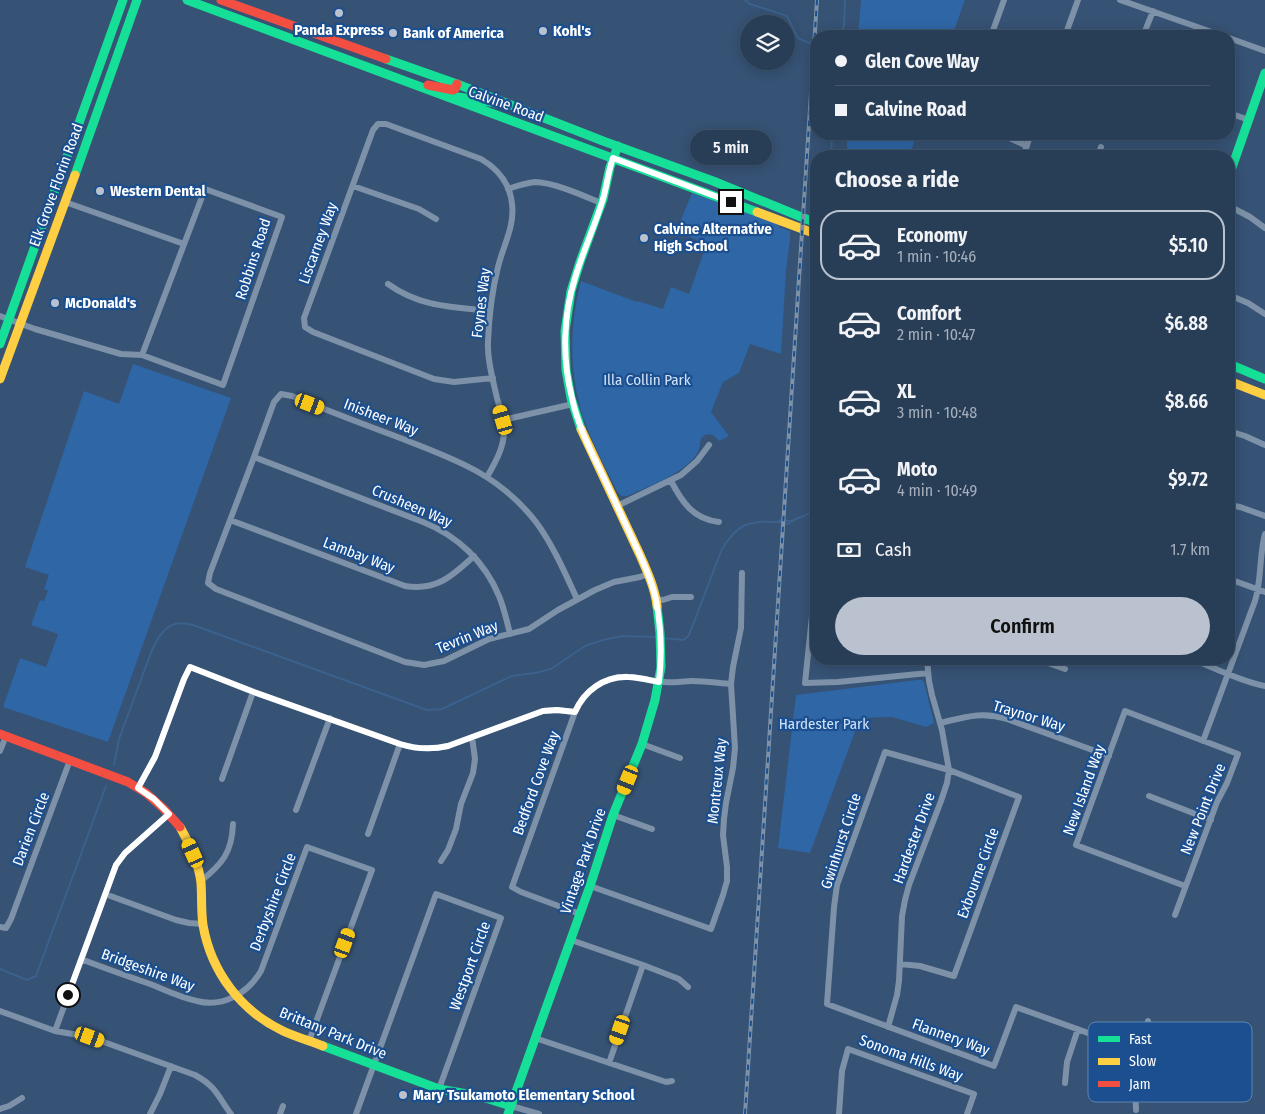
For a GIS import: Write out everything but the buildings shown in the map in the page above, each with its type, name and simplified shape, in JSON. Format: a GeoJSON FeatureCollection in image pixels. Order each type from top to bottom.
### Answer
{"type":"FeatureCollection","features":[{"type":"Feature","properties":{"kind":"main road","name":"Elk Grove Florin Road"},"geometry":{"type":"LineString","coordinates":[[0,344],[4,318],[123,0]]}},
{"type":"Feature","properties":{"kind":"main road","name":"Elk Grove Florin Road"},"geometry":{"type":"LineString","coordinates":[[0,380],[137,0]]}},
{"type":"Feature","properties":{"kind":"main road","name":"Calvine Road"},"geometry":{"type":"LineString","coordinates":[[186,0],[810,232]]}},
{"type":"Feature","properties":{"kind":"main road","name":"Calvine Road"},"geometry":{"type":"LineString","coordinates":[[221,0],[457,84],[713,181],[810,221]]}},
{"type":"Feature","properties":{"kind":"main road"},"geometry":{"type":"LineString","coordinates":[[305,44],[318,43],[344,52],[352,47]]}},
{"type":"Feature","properties":{"kind":"main road"},"geometry":{"type":"LineString","coordinates":[[1235,159],[1265,73]]}},
{"type":"Feature","properties":{"kind":"main road"},"geometry":{"type":"LineString","coordinates":[[412,84],[431,85],[449,90],[455,89],[457,84]]}},
{"type":"Feature","properties":{"kind":"main road"},"geometry":{"type":"LineString","coordinates":[[454,99],[460,97],[489,103],[504,103]]}},
{"type":"Feature","properties":{"kind":"main road"},"geometry":{"type":"LineString","coordinates":[[84,108],[87,113],[85,127],[88,136]]}},
{"type":"Feature","properties":{"kind":"main road","name":"Vintage Park Drive"},"geometry":{"type":"LineString","coordinates":[[510,1110],[614,815],[642,744],[651,717],[661,668],[661,646],[656,599],[648,574],[585,439],[573,404],[565,357],[569,303],[574,280],[601,203],[618,146]]}},
{"type":"Feature","properties":{"kind":"main road"},"geometry":{"type":"LineString","coordinates":[[1235,366],[1265,379]]}},
{"type":"Feature","properties":{"kind":"main road"},"geometry":{"type":"LineString","coordinates":[[1235,383],[1265,395]]}},
{"type":"Feature","properties":{"kind":"main road","name":"Brittany Park Drive"},"geometry":{"type":"LineString","coordinates":[[3,735],[120,779],[154,799],[169,814],[180,827],[193,853],[201,881],[203,924],[207,942],[217,968],[236,996],[248,1008],[271,1024],[309,1041],[439,1089],[479,1096],[510,1110]]}},
{"type":"Feature","properties":{"kind":"street"},"geometry":{"type":"LineString","coordinates":[[993,30],[1004,0]]}},
{"type":"Feature","properties":{"kind":"street"},"geometry":{"type":"LineString","coordinates":[[1068,30],[1078,0]]}},
{"type":"Feature","properties":{"kind":"street"},"geometry":{"type":"LineString","coordinates":[[1120,0],[1207,30]]}},
{"type":"Feature","properties":{"kind":"street"},"geometry":{"type":"LineString","coordinates":[[1145,30],[1153,11]]}},
{"type":"Feature","properties":{"kind":"street"},"geometry":{"type":"LineString","coordinates":[[1235,40],[1265,51]]}},
{"type":"Feature","properties":{"kind":"street"},"geometry":{"type":"LineString","coordinates":[[1235,115],[1249,120]]}},
{"type":"Feature","properties":{"kind":"street","name":"Liscarney Way"},"geometry":{"type":"LineString","coordinates":[[493,378],[454,382],[434,379],[313,332],[305,326],[304,318],[372,130],[378,124],[386,124],[481,159],[493,167],[508,189]]}},
{"type":"Feature","properties":{"kind":"street"},"geometry":{"type":"LineString","coordinates":[[1014,140],[1027,146]]}},
{"type":"Feature","properties":{"kind":"street"},"geometry":{"type":"LineString","coordinates":[[1025,150],[1029,140]]}},
{"type":"Feature","properties":{"kind":"street"},"geometry":{"type":"LineString","coordinates":[[508,189],[528,183],[541,183],[601,203]]}},
{"type":"Feature","properties":{"kind":"street"},"geometry":{"type":"LineString","coordinates":[[353,186],[419,209],[436,219]]}},
{"type":"Feature","properties":{"kind":"street","name":"Robbins Road"},"geometry":{"type":"LineString","coordinates":[[4,318],[121,354],[142,355],[223,385],[282,217],[204,189],[142,355]]}},
{"type":"Feature","properties":{"kind":"street","name":"Foynes Way"},"geometry":{"type":"LineString","coordinates":[[486,477],[500,454],[504,432],[488,356],[490,311],[497,268],[512,217],[512,203],[508,189]]}},
{"type":"Feature","properties":{"kind":"street"},"geometry":{"type":"LineString","coordinates":[[65,202],[184,244]]}},
{"type":"Feature","properties":{"kind":"street"},"geometry":{"type":"LineString","coordinates":[[1235,209],[1265,228]]}},
{"type":"Feature","properties":{"kind":"street"},"geometry":{"type":"LineString","coordinates":[[388,284],[409,296],[432,304],[490,311]]}},
{"type":"Feature","properties":{"kind":"street"},"geometry":{"type":"LineString","coordinates":[[1235,298],[1265,314]]}},
{"type":"Feature","properties":{"kind":"street","name":"Inisheer Way"},"geometry":{"type":"LineString","coordinates":[[208,583],[210,573],[274,402],[281,394],[292,396],[456,460],[486,477],[517,501],[536,523],[555,553],[577,599]]}},
{"type":"Feature","properties":{"kind":"street"},"geometry":{"type":"LineString","coordinates":[[503,420],[573,404]]}},
{"type":"Feature","properties":{"kind":"street"},"geometry":{"type":"LineString","coordinates":[[1235,433],[1265,445]]}},
{"type":"Feature","properties":{"kind":"street"},"geometry":{"type":"LineString","coordinates":[[617,506],[681,475],[697,461],[709,445]]}},
{"type":"Feature","properties":{"kind":"street","name":"Crusheen Way"},"geometry":{"type":"LineString","coordinates":[[254,457],[430,524],[454,538],[474,556],[494,585],[502,604],[510,634]]}},
{"type":"Feature","properties":{"kind":"street"},"geometry":{"type":"LineString","coordinates":[[671,481],[689,509],[700,516],[718,522]]}},
{"type":"Feature","properties":{"kind":"street"},"geometry":{"type":"LineString","coordinates":[[1235,506],[1265,516]]}},
{"type":"Feature","properties":{"kind":"street","name":"Lambay Way"},"geometry":{"type":"LineString","coordinates":[[230,520],[404,586],[425,587],[444,581],[456,573],[474,556]]}},
{"type":"Feature","properties":{"kind":"street","name":"New Point Drive"},"geometry":{"type":"LineString","coordinates":[[1235,656],[1262,591],[1263,543],[1265,534]]}},
{"type":"Feature","properties":{"kind":"street"},"geometry":{"type":"LineString","coordinates":[[731,684],[741,628],[742,573]]}},
{"type":"Feature","properties":{"kind":"street","name":"Tevrin Way"},"geometry":{"type":"LineString","coordinates":[[208,583],[216,589],[411,664],[424,665],[437,663],[489,639],[523,631],[535,626],[577,599],[614,582],[648,574]]}},
{"type":"Feature","properties":{"kind":"street"},"geometry":{"type":"LineString","coordinates":[[1235,580],[1262,591]]}},
{"type":"Feature","properties":{"kind":"street"},"geometry":{"type":"LineString","coordinates":[[656,599],[691,597]]}},
{"type":"Feature","properties":{"kind":"street"},"geometry":{"type":"LineString","coordinates":[[810,644],[805,683],[838,682],[928,673]]}},
{"type":"Feature","properties":{"kind":"street","name":"Hardester Drive"},"geometry":{"type":"LineString","coordinates":[[888,1027],[897,995],[902,916],[905,900],[941,801],[949,770],[945,743],[932,695],[927,665]]}},
{"type":"Feature","properties":{"kind":"street"},"geometry":{"type":"LineString","coordinates":[[1054,665],[1065,669]]}},
{"type":"Feature","properties":{"kind":"street"},"geometry":{"type":"LineString","coordinates":[[1208,665],[1265,686]]}},
{"type":"Feature","properties":{"kind":"street","name":"New Point Drive"},"geometry":{"type":"LineString","coordinates":[[1175,915],[1217,802],[1227,783],[1238,754],[1203,741],[1231,665]]}},
{"type":"Feature","properties":{"kind":"street"},"geometry":{"type":"LineString","coordinates":[[138,788],[155,757],[190,667],[400,744],[421,749],[448,746],[543,711],[575,712]]}},
{"type":"Feature","properties":{"kind":"street","name":"Bedford Cove Way"},"geometry":{"type":"LineString","coordinates":[[580,914],[520,892],[512,887],[581,700],[596,686],[608,680],[622,677],[659,682],[695,681],[731,684]]}},
{"type":"Feature","properties":{"kind":"street","name":"Montreux Way"},"geometry":{"type":"LineString","coordinates":[[590,886],[711,929],[727,881],[723,835],[735,748],[731,684]]}},
{"type":"Feature","properties":{"kind":"street"},"geometry":{"type":"LineString","coordinates":[[222,779],[254,692]]}},
{"type":"Feature","properties":{"kind":"street","name":"New Island Way"},"geometry":{"type":"LineString","coordinates":[[1186,886],[1076,845],[1125,711],[1203,741]]}},
{"type":"Feature","properties":{"kind":"street","name":"Traynor Way"},"geometry":{"type":"LineString","coordinates":[[940,723],[976,715],[995,716],[1109,756]]}},
{"type":"Feature","properties":{"kind":"street"},"geometry":{"type":"LineString","coordinates":[[296,810],[330,718]]}},
{"type":"Feature","properties":{"kind":"street"},"geometry":{"type":"LineString","coordinates":[[0,751],[3,735]]}},
{"type":"Feature","properties":{"kind":"street"},"geometry":{"type":"LineString","coordinates":[[441,861],[448,850],[456,829],[461,804],[473,773],[475,759],[472,737]]}},
{"type":"Feature","properties":{"kind":"street"},"geometry":{"type":"LineString","coordinates":[[368,834],[400,744]]}},
{"type":"Feature","properties":{"kind":"street"},"geometry":{"type":"LineString","coordinates":[[642,744],[680,758]]}},
{"type":"Feature","properties":{"kind":"street","name":"Gwinhurst Circle"},"geometry":{"type":"LineString","coordinates":[[888,1027],[828,1004],[837,885],[885,752],[949,770]]}},
{"type":"Feature","properties":{"kind":"street","name":"Darien Circle"},"geometry":{"type":"LineString","coordinates":[[0,928],[6,928],[10,920],[70,760]]}},
{"type":"Feature","properties":{"kind":"street","name":"Exbourne Circle"},"geometry":{"type":"LineString","coordinates":[[900,964],[920,966],[954,976],[1019,797],[949,770]]}},
{"type":"Feature","properties":{"kind":"street"},"geometry":{"type":"LineString","coordinates":[[1149,796],[1211,820]]}},
{"type":"Feature","properties":{"kind":"street"},"geometry":{"type":"LineString","coordinates":[[55,1031],[120,858],[169,814]]}},
{"type":"Feature","properties":{"kind":"street"},"geometry":{"type":"LineString","coordinates":[[614,815],[652,829]]}},
{"type":"Feature","properties":{"kind":"street"},"geometry":{"type":"LineString","coordinates":[[201,881],[226,856],[231,843],[233,824]]}},
{"type":"Feature","properties":{"kind":"street","name":"Derbyshire Circle"},"geometry":{"type":"LineString","coordinates":[[236,996],[249,987],[261,970],[308,846],[372,870],[309,1041]]}},
{"type":"Feature","properties":{"kind":"street"},"geometry":{"type":"LineString","coordinates":[[105,894],[176,920],[203,924]]}},
{"type":"Feature","properties":{"kind":"street","name":"Westport Circle"},"geometry":{"type":"LineString","coordinates":[[374,1065],[436,894],[492,914],[501,918],[439,1089]]}},
{"type":"Feature","properties":{"kind":"street"},"geometry":{"type":"LineString","coordinates":[[570,940],[679,979],[688,987]]}},
{"type":"Feature","properties":{"kind":"street","name":"Bridgeshire Way"},"geometry":{"type":"LineString","coordinates":[[81,959],[195,1001],[216,1002],[236,996]]}},
{"type":"Feature","properties":{"kind":"street"},"geometry":{"type":"LineString","coordinates":[[609,1063],[643,965]]}},
{"type":"Feature","properties":{"kind":"street","name":"Flannery Way"},"geometry":{"type":"LineString","coordinates":[[888,1027],[994,1066],[1016,1007],[1088,1033]]}},
{"type":"Feature","properties":{"kind":"street"},"geometry":{"type":"LineString","coordinates":[[0,1011],[55,1031],[90,1037],[195,1075],[208,1083],[218,1093],[231,1114]]}},
{"type":"Feature","properties":{"kind":"street"},"geometry":{"type":"LineString","coordinates":[[1065,1083],[1067,1062],[1078,1029]]}},
{"type":"Feature","properties":{"kind":"street"},"geometry":{"type":"LineString","coordinates":[[535,1038],[666,1082],[672,1081]]}},
{"type":"Feature","properties":{"kind":"street","name":"Sonoma Hills Way"},"geometry":{"type":"LineString","coordinates":[[839,1114],[842,1071],[848,1049],[974,1094],[966,1114]]}},
{"type":"Feature","properties":{"kind":"street"},"geometry":{"type":"LineString","coordinates":[[356,1114],[374,1065]]}},
{"type":"Feature","properties":{"kind":"street"},"geometry":{"type":"LineString","coordinates":[[150,1114],[160,1094],[170,1066]]}},
{"type":"Feature","properties":{"kind":"street"},"geometry":{"type":"LineString","coordinates":[[0,1109],[22,1098]]}},
{"type":"Feature","properties":{"kind":"street"},"geometry":{"type":"LineString","coordinates":[[1136,1102],[1136,1110]]}},
{"type":"Feature","properties":{"kind":"street"},"geometry":{"type":"LineString","coordinates":[[280,1114],[283,1106]]}},
{"type":"Feature","properties":{"kind":"street"},"geometry":{"type":"LineString","coordinates":[[510,1110],[539,1114]]}},
{"type":"Feature","properties":{"kind":"green space"},"geometry":{"type":"Polygon","coordinates":[[[861,0],[965,0],[954,30],[858,30],[861,0]]]}},
{"type":"Feature","properties":{"kind":"green space"},"geometry":{"type":"Polygon","coordinates":[[[847,140],[915,140],[911,150],[847,150],[847,140]]]}},
{"type":"Feature","properties":{"kind":"green space","name":"Illa Collin Park"},"geometry":{"type":"Polygon","coordinates":[[[692,193],[780,225],[779,227],[790,231],[781,354],[750,344],[739,373],[723,382],[711,412],[729,436],[719,441],[713,435],[703,436],[699,450],[693,459],[679,471],[644,489],[627,496],[621,496],[603,464],[583,417],[578,400],[572,349],[577,298],[581,281],[637,302],[663,309],[671,287],[689,294],[706,246],[688,236],[691,226],[680,222],[692,193]]]}},
{"type":"Feature","properties":{"kind":"green space"},"geometry":{"type":"Polygon","coordinates":[[[133,364],[231,398],[108,742],[3,707],[20,658],[46,667],[58,634],[31,625],[40,600],[44,601],[48,591],[44,589],[49,575],[25,567],[84,391],[119,404],[133,364]]]}},
{"type":"Feature","properties":{"kind":"green space","name":"Hardester Park"},"geometry":{"type":"Polygon","coordinates":[[[917,680],[924,682],[934,723],[926,727],[892,717],[860,718],[810,853],[778,848],[796,695],[917,680]]]}},
{"type":"Feature","properties":{"kind":"waterway"},"geometry":{"type":"LineString","coordinates":[[745,0],[750,4],[787,16],[798,38],[810,43]]}},
{"type":"Feature","properties":{"kind":"waterway"},"geometry":{"type":"LineString","coordinates":[[843,30],[845,0]]}},
{"type":"Feature","properties":{"kind":"waterway"},"geometry":{"type":"LineString","coordinates":[[831,150],[832,140]]}},
{"type":"Feature","properties":{"kind":"waterway"},"geometry":{"type":"LineString","coordinates":[[662,638],[684,640],[689,635],[722,549],[738,529],[757,522],[788,524],[810,513]]}},
{"type":"Feature","properties":{"kind":"waterway"},"geometry":{"type":"LineString","coordinates":[[778,522],[780,520],[791,521]]}},
{"type":"Feature","properties":{"kind":"waterway"},"geometry":{"type":"LineString","coordinates":[[114,765],[119,739],[152,650],[163,632],[178,623],[193,625],[427,710],[442,709],[512,676],[551,669],[585,646],[603,640],[622,636],[657,637]]}},
{"type":"Feature","properties":{"kind":"waterway"},"geometry":{"type":"LineString","coordinates":[[0,969],[27,980],[36,976],[106,786]]}},
{"type":"Feature","properties":{"kind":"railway"},"geometry":{"type":"LineString","coordinates":[[815,30],[817,0]]}},
{"type":"Feature","properties":{"kind":"railway"},"geometry":{"type":"LineString","coordinates":[[745,1114],[810,108]]}},
{"type":"Feature","properties":{"kind":"traffic: fast"},"geometry":{"type":"LineString","coordinates":[[0,344],[123,0]]}},
{"type":"Feature","properties":{"kind":"traffic: fast"},"geometry":{"type":"LineString","coordinates":[[75,175],[137,0]]}},
{"type":"Feature","properties":{"kind":"traffic: fast"},"geometry":{"type":"LineString","coordinates":[[187,0],[757,212]]}},
{"type":"Feature","properties":{"kind":"traffic: fast"},"geometry":{"type":"LineString","coordinates":[[386,59],[713,181],[810,221]]}},
{"type":"Feature","properties":{"kind":"traffic: fast"},"geometry":{"type":"LineString","coordinates":[[1235,159],[1265,73]]}},
{"type":"Feature","properties":{"kind":"traffic: fast"},"geometry":{"type":"LineString","coordinates":[[458,97],[496,103]]}},
{"type":"Feature","properties":{"kind":"traffic: fast"},"geometry":{"type":"LineString","coordinates":[[581,429],[571,398],[566,370],[565,331],[571,291],[603,199],[610,167],[618,146]]}},
{"type":"Feature","properties":{"kind":"traffic: fast"},"geometry":{"type":"LineString","coordinates":[[1235,366],[1265,379]]}},
{"type":"Feature","properties":{"kind":"traffic: fast"},"geometry":{"type":"LineString","coordinates":[[508,1114],[590,886],[613,815],[642,744],[655,700],[661,667],[657,606]]}},
{"type":"Feature","properties":{"kind":"traffic: fast"},"geometry":{"type":"LineString","coordinates":[[323,1046],[439,1089],[479,1096],[511,1106]]}},
{"type":"Feature","properties":{"kind":"traffic: slow"},"geometry":{"type":"LineString","coordinates":[[0,379],[75,175]]}},
{"type":"Feature","properties":{"kind":"traffic: slow"},"geometry":{"type":"LineString","coordinates":[[757,212],[810,232]]}},
{"type":"Feature","properties":{"kind":"traffic: slow"},"geometry":{"type":"LineString","coordinates":[[1235,383],[1265,395]]}},
{"type":"Feature","properties":{"kind":"traffic: slow"},"geometry":{"type":"LineString","coordinates":[[581,429],[645,567],[653,586],[657,606]]}},
{"type":"Feature","properties":{"kind":"traffic: slow"},"geometry":{"type":"LineString","coordinates":[[180,827],[198,868],[201,883],[203,925],[207,942],[213,959],[230,988],[254,1013],[268,1023],[288,1033],[323,1046]]}},
{"type":"Feature","properties":{"kind":"traffic: jam"},"geometry":{"type":"LineString","coordinates":[[221,0],[386,59]]}},
{"type":"Feature","properties":{"kind":"traffic: jam"},"geometry":{"type":"LineString","coordinates":[[428,85],[453,90],[457,84]]}},
{"type":"Feature","properties":{"kind":"traffic: jam"},"geometry":{"type":"LineString","coordinates":[[0,734],[128,782],[146,793],[180,827]]}},
{"type":"Feature","properties":{"kind":"place","name":"Panda Express"},"geometry":{"type":"Point","coordinates":[339,13]}},
{"type":"Feature","properties":{"kind":"place","name":"Kohl's"},"geometry":{"type":"Point","coordinates":[543,31]}},
{"type":"Feature","properties":{"kind":"place","name":"Bank of America"},"geometry":{"type":"Point","coordinates":[393,33]}},
{"type":"Feature","properties":{"kind":"place","name":"Western Dental"},"geometry":{"type":"Point","coordinates":[100,191]}},
{"type":"Feature","properties":{"kind":"place","name":"Calvine Alternative High School"},"geometry":{"type":"Point","coordinates":[644,238]}},
{"type":"Feature","properties":{"kind":"place","name":"McDonald's"},"geometry":{"type":"Point","coordinates":[55,303]}},
{"type":"Feature","properties":{"kind":"place","name":"Mary Tsukamoto Elementary School"},"geometry":{"type":"Point","coordinates":[403,1095]}},
{"type":"Feature","properties":{"kind":"route"},"geometry":{"type":"LineString","coordinates":[[68,995],[116,865],[125,853],[169,814],[154,799],[138,788],[155,757],[190,667],[400,744],[421,749],[448,746],[543,711],[575,712],[581,700],[590,690],[602,682],[615,678],[636,677],[659,682],[661,646],[656,599],[640,555],[581,430],[568,383],[565,357],[569,303],[574,280],[603,199],[613,158],[731,202]]}}]}
